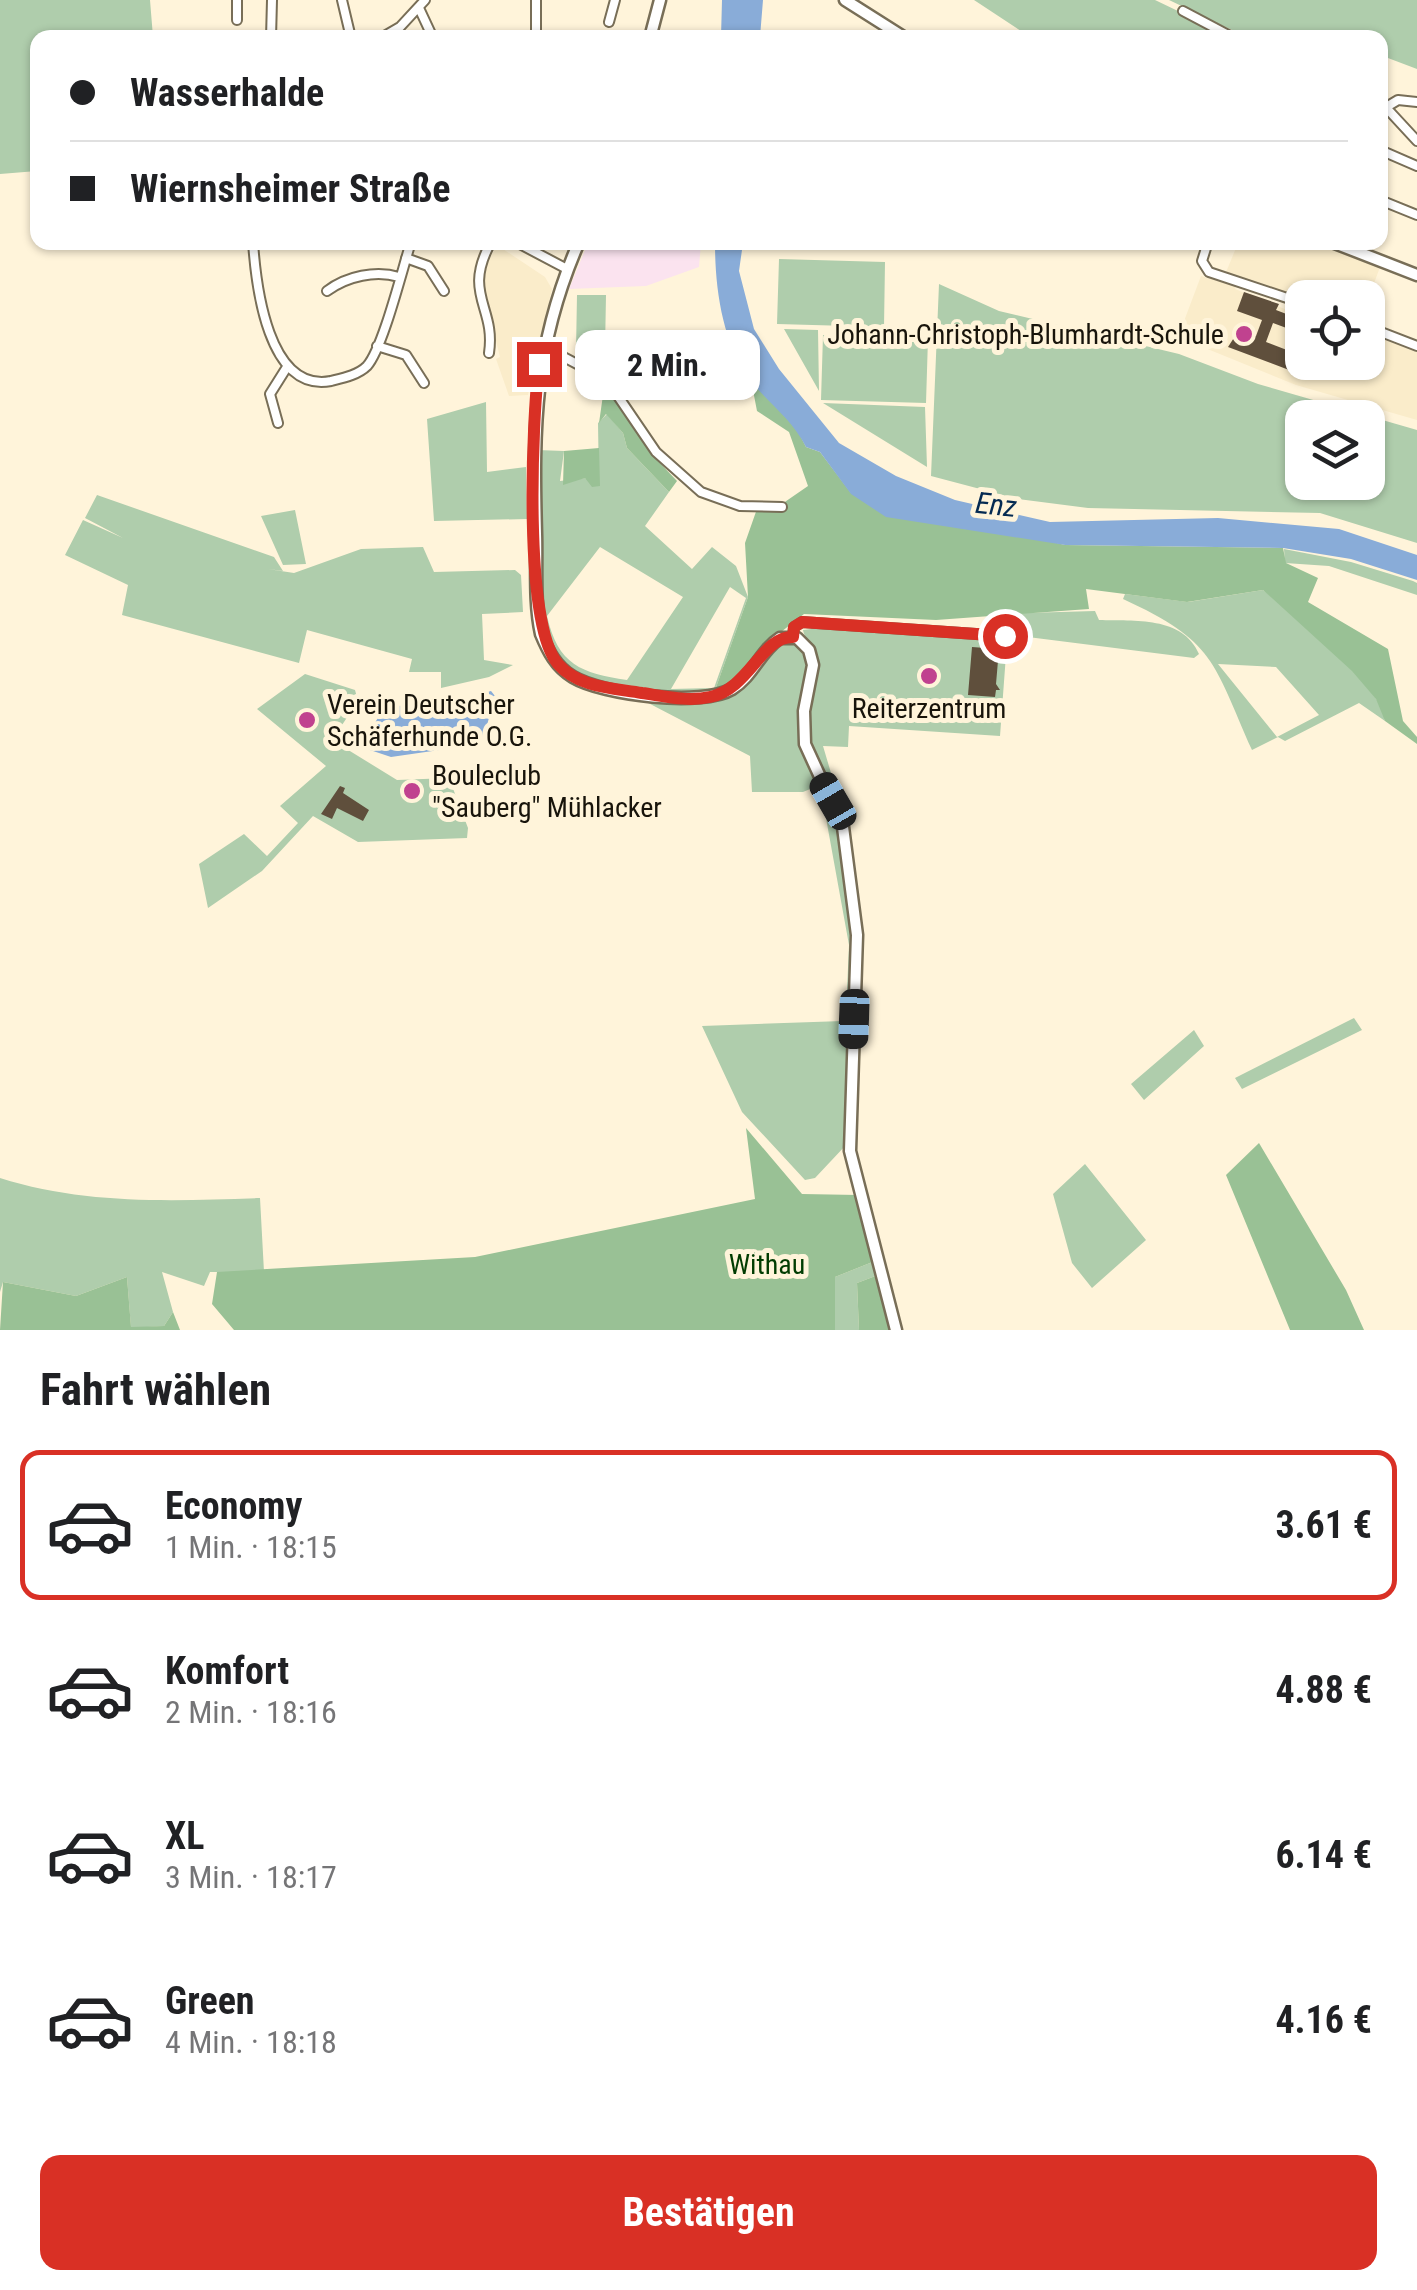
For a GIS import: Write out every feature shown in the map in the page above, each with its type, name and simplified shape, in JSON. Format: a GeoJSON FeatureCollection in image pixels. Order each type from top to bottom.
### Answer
{"type":"FeatureCollection","features":[{"type":"Feature","properties":{"kind":"main road"},"geometry":{"type":"LineString","coordinates":[[652,30],[660,0]]}},
{"type":"Feature","properties":{"kind":"main road"},"geometry":{"type":"LineString","coordinates":[[845,0],[892,30]]}},
{"type":"Feature","properties":{"kind":"main road"},"geometry":{"type":"LineString","coordinates":[[575,250],[543,346],[532,435],[539,625],[556,662],[580,680],[685,699],[710,698],[732,689],[771,644],[793,637],[807,646],[813,665],[804,711],[805,744],[844,834],[857,935],[850,1151],[896,1330]]}},
{"type":"Feature","properties":{"kind":"main road"},"geometry":{"type":"LineString","coordinates":[[1353,250],[1417,274]]}},
{"type":"Feature","properties":{"kind":"street"},"geometry":{"type":"LineString","coordinates":[[237,0],[237,20]]}},
{"type":"Feature","properties":{"kind":"street"},"geometry":{"type":"LineString","coordinates":[[271,30],[272,0]]}},
{"type":"Feature","properties":{"kind":"street"},"geometry":{"type":"LineString","coordinates":[[342,0],[349,30]]}},
{"type":"Feature","properties":{"kind":"street"},"geometry":{"type":"LineString","coordinates":[[536,0],[536,30]]}},
{"type":"Feature","properties":{"kind":"street"},"geometry":{"type":"LineString","coordinates":[[609,22],[615,0]]}},
{"type":"Feature","properties":{"kind":"street"},"geometry":{"type":"LineString","coordinates":[[391,30],[422,4],[430,30]]}},
{"type":"Feature","properties":{"kind":"street"},"geometry":{"type":"LineString","coordinates":[[1183,11],[1219,30]]}},
{"type":"Feature","properties":{"kind":"street"},"geometry":{"type":"LineString","coordinates":[[1388,103],[1417,102]]}},
{"type":"Feature","properties":{"kind":"street"},"geometry":{"type":"LineString","coordinates":[[1388,109],[1417,142]]}},
{"type":"Feature","properties":{"kind":"street"},"geometry":{"type":"LineString","coordinates":[[1388,153],[1417,166]]}},
{"type":"Feature","properties":{"kind":"street"},"geometry":{"type":"LineString","coordinates":[[1388,203],[1417,215]]}},
{"type":"Feature","properties":{"kind":"street"},"geometry":{"type":"LineString","coordinates":[[255,250],[277,354],[287,367],[317,381],[340,379],[366,367],[409,250]]}},
{"type":"Feature","properties":{"kind":"street"},"geometry":{"type":"LineString","coordinates":[[488,250],[477,277],[491,341],[489,353]]}},
{"type":"Feature","properties":{"kind":"street"},"geometry":{"type":"LineString","coordinates":[[536,250],[567,269]]}},
{"type":"Feature","properties":{"kind":"street"},"geometry":{"type":"LineString","coordinates":[[1205,250],[1202,261],[1209,272],[1285,297]]}},
{"type":"Feature","properties":{"kind":"street"},"geometry":{"type":"LineString","coordinates":[[406,258],[428,266],[444,291]]}},
{"type":"Feature","properties":{"kind":"street"},"geometry":{"type":"LineString","coordinates":[[327,291],[336,284],[379,272],[399,278]]}},
{"type":"Feature","properties":{"kind":"street"},"geometry":{"type":"LineString","coordinates":[[1385,334],[1417,346]]}},
{"type":"Feature","properties":{"kind":"street"},"geometry":{"type":"LineString","coordinates":[[376,346],[406,355],[415,362],[424,383]]}},
{"type":"Feature","properties":{"kind":"street"},"geometry":{"type":"LineString","coordinates":[[543,346],[608,380],[656,452],[702,492],[740,506],[782,506]]}},
{"type":"Feature","properties":{"kind":"street"},"geometry":{"type":"LineString","coordinates":[[278,423],[270,394],[287,367]]}},
{"type":"Feature","properties":{"kind":"street"},"geometry":{"type":"LineString","coordinates":[[793,637],[794,627],[802,622],[1005,636]]}},
{"type":"Feature","properties":{"kind":"shaded area"},"geometry":{"type":"Polygon","coordinates":[[[494,250],[504,250],[545,277],[552,289],[528,395],[509,396],[496,359],[500,357],[480,277],[494,250]]]}},
{"type":"Feature","properties":{"kind":"shaded area"},"geometry":{"type":"Polygon","coordinates":[[[585,250],[700,250],[699,267],[646,286],[569,289],[585,250]]]}},
{"type":"Feature","properties":{"kind":"shaded area"},"geometry":{"type":"Polygon","coordinates":[[[1235,250],[1332,250],[1380,267],[1375,280],[1285,280],[1285,293],[1239,277],[1235,289],[1285,309],[1285,380],[1385,380],[1385,340],[1417,352],[1417,420],[1385,411],[1385,400],[1348,400],[1296,385],[1178,337],[1201,276],[1222,282],[1235,250]]]}},
{"type":"Feature","properties":{"kind":"green space"},"geometry":{"type":"Polygon","coordinates":[[[0,0],[150,0],[152,30],[30,30],[30,172],[0,174],[0,0]]]}},
{"type":"Feature","properties":{"kind":"green space"},"geometry":{"type":"Polygon","coordinates":[[[974,0],[1155,0],[1218,30],[1019,30],[974,0]]]}},
{"type":"Feature","properties":{"kind":"green space"},"geometry":{"type":"Polygon","coordinates":[[[1169,0],[1417,0],[1417,69],[1388,58],[1388,30],[1232,30],[1169,0]]]}},
{"type":"Feature","properties":{"kind":"green space"},"geometry":{"type":"Polygon","coordinates":[[[779,259],[885,262],[884,327],[777,324],[779,259]]]}},
{"type":"Feature","properties":{"kind":"green space"},"geometry":{"type":"Polygon","coordinates":[[[939,284],[999,311],[1179,354],[1313,400],[1285,400],[1285,500],[1385,500],[1385,421],[1417,430],[1417,543],[1320,513],[1088,508],[1018,499],[931,476],[939,284]]]}},
{"type":"Feature","properties":{"kind":"green space"},"geometry":{"type":"Polygon","coordinates":[[[577,295],[606,295],[605,350],[576,350],[577,295]]]}},
{"type":"Feature","properties":{"kind":"green space"},"geometry":{"type":"Polygon","coordinates":[[[784,329],[818,330],[819,391],[784,329]]]}},
{"type":"Feature","properties":{"kind":"green space"},"geometry":{"type":"Polygon","coordinates":[[[823,335],[928,338],[926,403],[821,400],[823,335]]]}},
{"type":"Feature","properties":{"kind":"green space"},"geometry":{"type":"Polygon","coordinates":[[[751,380],[795,425],[806,447],[820,452],[851,493],[1065,545],[1283,548],[1286,563],[1318,578],[1308,602],[1388,649],[1403,721],[1417,737],[1417,744],[1385,721],[1376,699],[1352,671],[1263,590],[1187,602],[1086,589],[1089,609],[936,620],[804,614],[772,639],[740,679],[714,693],[748,597],[745,543],[758,506],[779,506],[808,486],[789,432],[757,411],[751,380]]]}},
{"type":"Feature","properties":{"kind":"green space"},"geometry":{"type":"Polygon","coordinates":[[[605,381],[658,461],[677,481],[669,492],[627,448],[623,433],[606,414],[599,423],[605,381]]]}},
{"type":"Feature","properties":{"kind":"green space"},"geometry":{"type":"Polygon","coordinates":[[[486,402],[487,472],[526,467],[527,519],[434,521],[427,419],[486,402]]]}},
{"type":"Feature","properties":{"kind":"green space"},"geometry":{"type":"Polygon","coordinates":[[[823,403],[925,407],[927,467],[823,403]]]}},
{"type":"Feature","properties":{"kind":"green space"},"geometry":{"type":"Polygon","coordinates":[[[607,414],[623,433],[627,448],[669,492],[645,526],[692,569],[712,547],[736,566],[748,597],[714,693],[657,694],[597,684],[565,667],[553,650],[544,626],[536,564],[537,450],[564,451],[560,481],[585,478],[599,486],[598,423],[607,414]],[[600,547],[547,616],[558,646],[574,664],[627,680],[683,597],[600,547]],[[730,587],[671,689],[714,688],[746,598],[730,587]]]}},
{"type":"Feature","properties":{"kind":"green space"},"geometry":{"type":"Polygon","coordinates":[[[599,448],[600,486],[592,487],[585,478],[563,485],[564,451],[599,448]]]}},
{"type":"Feature","properties":{"kind":"green space"},"geometry":{"type":"Polygon","coordinates":[[[97,495],[274,557],[283,571],[268,569],[294,573],[361,549],[423,547],[434,572],[515,570],[521,575],[523,612],[482,614],[484,660],[513,665],[489,677],[441,688],[441,672],[409,672],[412,659],[307,630],[299,663],[122,615],[128,585],[65,555],[83,520],[123,538],[85,518],[97,495]]]}},
{"type":"Feature","properties":{"kind":"green space"},"geometry":{"type":"Polygon","coordinates":[[[295,510],[306,564],[283,565],[261,516],[295,510]]]}},
{"type":"Feature","properties":{"kind":"green space"},"geometry":{"type":"Polygon","coordinates":[[[1284,549],[1351,562],[1413,581],[1417,583],[1417,595],[1329,566],[1285,563],[1284,549]]]}},
{"type":"Feature","properties":{"kind":"green space"},"geometry":{"type":"Polygon","coordinates":[[[1263,590],[1353,670],[1380,706],[1385,721],[1359,703],[1285,741],[1278,737],[1252,750],[1207,657],[1176,628],[1123,599],[1125,594],[1188,602],[1263,590]],[[1218,664],[1277,737],[1319,715],[1276,667],[1218,664]]]}},
{"type":"Feature","properties":{"kind":"green space"},"geometry":{"type":"Polygon","coordinates":[[[1095,611],[1099,620],[1142,621],[1170,627],[1192,642],[1199,654],[1194,658],[988,632],[989,614],[1095,611]]]}},
{"type":"Feature","properties":{"kind":"green space","name":"Reiterzentrum"},"geometry":{"type":"Polygon","coordinates":[[[812,624],[1007,641],[1000,736],[849,726],[848,747],[823,746],[831,773],[826,779],[809,732],[817,659],[803,630],[811,629],[812,624]]]}},
{"type":"Feature","properties":{"kind":"green space"},"geometry":{"type":"Polygon","coordinates":[[[780,643],[798,645],[809,667],[800,723],[838,821],[853,929],[853,990],[847,990],[849,945],[820,785],[803,792],[752,792],[750,756],[631,694],[701,701],[780,643]]]}},
{"type":"Feature","properties":{"kind":"green space"},"geometry":{"type":"Polygon","coordinates":[[[305,674],[355,690],[358,701],[332,740],[397,780],[449,778],[468,828],[467,838],[358,842],[313,816],[262,871],[208,908],[199,864],[244,834],[267,856],[298,823],[280,806],[326,766],[257,709],[305,674]]]}},
{"type":"Feature","properties":{"kind":"green space"},"geometry":{"type":"Polygon","coordinates":[[[846,993],[852,993],[846,1145],[815,1178],[805,1180],[742,1112],[702,1026],[843,1021],[846,993]]]}},
{"type":"Feature","properties":{"kind":"green space"},"geometry":{"type":"Polygon","coordinates":[[[1354,1018],[1362,1030],[1242,1089],[1235,1078],[1354,1018]]]}},
{"type":"Feature","properties":{"kind":"green space"},"geometry":{"type":"Polygon","coordinates":[[[1194,1030],[1204,1046],[1144,1100],[1131,1084],[1194,1030]]]}},
{"type":"Feature","properties":{"kind":"green space","name":"Withau"},"geometry":{"type":"Polygon","coordinates":[[[746,1128],[802,1194],[858,1195],[875,1261],[835,1277],[835,1330],[234,1330],[212,1304],[217,1272],[475,1257],[755,1199],[746,1128]]]}},
{"type":"Feature","properties":{"kind":"green space"},"geometry":{"type":"Polygon","coordinates":[[[1259,1143],[1346,1290],[1364,1330],[1290,1330],[1226,1175],[1259,1143]]]}},
{"type":"Feature","properties":{"kind":"green space"},"geometry":{"type":"Polygon","coordinates":[[[1085,1164],[1146,1240],[1092,1288],[1072,1263],[1053,1194],[1085,1164]]]}},
{"type":"Feature","properties":{"kind":"green space"},"geometry":{"type":"Polygon","coordinates":[[[0,1178],[97,1197],[260,1198],[264,1272],[210,1272],[204,1286],[162,1272],[173,1312],[164,1326],[131,1328],[127,1277],[76,1296],[3,1282],[0,1292],[0,1178]]]}},
{"type":"Feature","properties":{"kind":"green space"},"geometry":{"type":"Polygon","coordinates":[[[875,1261],[878,1275],[857,1283],[859,1330],[835,1330],[835,1277],[875,1261]]]}},
{"type":"Feature","properties":{"kind":"green space","name":"Withau"},"geometry":{"type":"Polygon","coordinates":[[[878,1275],[893,1330],[859,1330],[857,1283],[878,1275]]]}},
{"type":"Feature","properties":{"kind":"green space"},"geometry":{"type":"Polygon","coordinates":[[[127,1277],[131,1327],[164,1326],[173,1312],[180,1330],[0,1330],[3,1282],[76,1296],[127,1277]]]}},
{"type":"Feature","properties":{"kind":"water"},"geometry":{"type":"Polygon","coordinates":[[[722,0],[763,0],[761,30],[721,30],[722,0]]]}},
{"type":"Feature","properties":{"kind":"water"},"geometry":{"type":"Polygon","coordinates":[[[715,250],[742,250],[739,271],[754,329],[779,369],[839,443],[896,476],[955,500],[1050,522],[1218,518],[1339,529],[1417,555],[1417,580],[1351,559],[1283,548],[1065,545],[886,517],[851,494],[820,452],[806,447],[750,380],[727,332],[715,250]]]}},
{"type":"Feature","properties":{"kind":"water"},"geometry":{"type":"Polygon","coordinates":[[[491,691],[495,696],[484,736],[474,745],[391,757],[367,749],[370,731],[385,706],[442,705],[491,691]]]}},
{"type":"Feature","properties":{"kind":"building","name":"Johann-Christoph-Blumhardt-Schule"},"geometry":{"type":"Polygon","coordinates":[[[1244,292],[1279,304],[1276,310],[1285,313],[1285,327],[1273,323],[1266,342],[1285,349],[1285,368],[1228,347],[1239,330],[1256,336],[1262,320],[1237,311],[1244,292]]]}},
{"type":"Feature","properties":{"kind":"building"},"geometry":{"type":"Polygon","coordinates":[[[972,647],[999,649],[996,684],[1000,690],[996,690],[995,697],[968,695],[972,647]]]}},
{"type":"Feature","properties":{"kind":"building"},"geometry":{"type":"Polygon","coordinates":[[[340,786],[345,788],[343,793],[369,810],[363,821],[337,808],[332,819],[321,814],[340,786]]]}},
{"type":"Feature","properties":{"kind":"place","name":"Johann-Christoph-Blumhardt-Schule"},"geometry":{"type":"Point","coordinates":[1244,334]}},
{"type":"Feature","properties":{"kind":"place","name":"Reiterzentrum"},"geometry":{"type":"Point","coordinates":[929,676]}},
{"type":"Feature","properties":{"kind":"place","name":"Verein Deutscher Schäferhunde O.G."},"geometry":{"type":"Point","coordinates":[307,720]}},
{"type":"Feature","properties":{"kind":"place","name":"Bouleclub \"Sauberg\" Mühlacker"},"geometry":{"type":"Point","coordinates":[412,791]}},
{"type":"Feature","properties":{"kind":"route"},"geometry":{"type":"LineString","coordinates":[[539,364],[532,435],[537,609],[549,652],[571,676],[596,686],[685,699],[710,698],[740,683],[771,644],[793,637],[794,627],[802,622],[1005,636]]}},
{"type":"Feature","properties":{"kind":"water label","name":"Enz"},"geometry":{"type":"Point","coordinates":[996,505]}}]}
